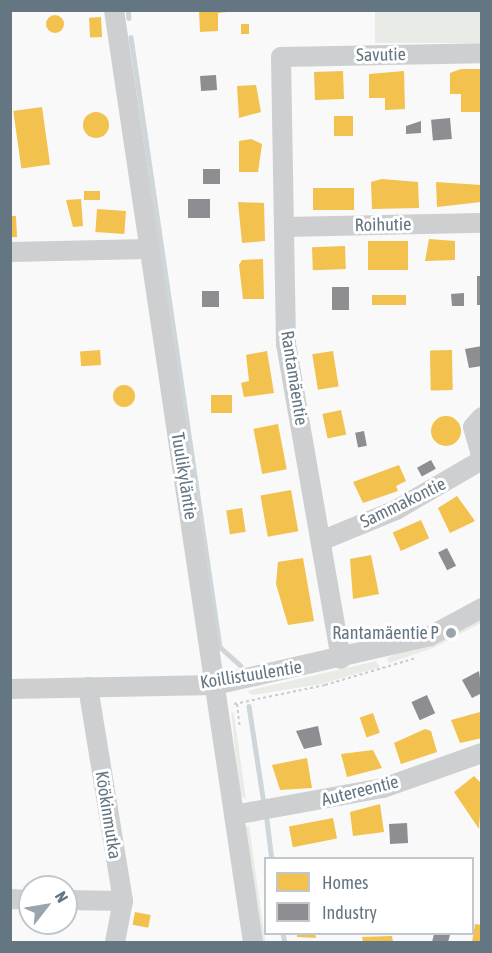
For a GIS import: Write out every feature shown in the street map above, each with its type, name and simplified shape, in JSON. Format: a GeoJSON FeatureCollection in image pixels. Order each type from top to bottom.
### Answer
{"type":"FeatureCollection","features":[{"type":"Feature","properties":{"kind":"street","name":"Tuulikyläntie"},"geometry":{"type":"LineString","coordinates":[[114,10],[253,942]]}},
{"type":"Feature","properties":{"kind":"street","name":"Savutie"},"geometry":{"type":"LineString","coordinates":[[281,57],[482,53]]}},
{"type":"Feature","properties":{"kind":"street","name":"Rantamäentie"},"geometry":{"type":"LineString","coordinates":[[281,57],[286,344],[341,659]]}},
{"type":"Feature","properties":{"kind":"street","name":"Roihutie"},"geometry":{"type":"LineString","coordinates":[[285,227],[482,223]]}},
{"type":"Feature","properties":{"kind":"street"},"geometry":{"type":"LineString","coordinates":[[10,252],[149,249]]}},
{"type":"Feature","properties":{"kind":"street","name":"Sammakontie"},"geometry":{"type":"LineString","coordinates":[[322,540],[396,510],[482,459],[473,426],[482,417]]}},
{"type":"Feature","properties":{"kind":"street","name":"Koillistuulentie"},"geometry":{"type":"LineString","coordinates":[[10,688],[215,685],[341,659],[430,636],[482,608]]}},
{"type":"Feature","properties":{"kind":"street","name":"Köökinmutka"},"geometry":{"type":"LineString","coordinates":[[88,687],[123,901],[114,942]]}},
{"type":"Feature","properties":{"kind":"street","name":"Autereentie"},"geometry":{"type":"LineString","coordinates":[[234,815],[383,788],[482,753]]}},
{"type":"Feature","properties":{"kind":"street"},"geometry":{"type":"LineString","coordinates":[[78,900],[123,901]]}},
{"type":"Feature","properties":{"kind":"path"},"geometry":{"type":"LineString","coordinates":[[379,649],[385,669]]}},
{"type":"Feature","properties":{"kind":"path"},"geometry":{"type":"LineString","coordinates":[[237,704],[385,669],[425,655]]}},
{"type":"Feature","properties":{"kind":"shaded area"},"geometry":{"type":"Polygon","coordinates":[[[375,11],[481,11],[481,43],[375,43],[375,11]]]}},
{"type":"Feature","properties":{"kind":"shaded area"},"geometry":{"type":"Polygon","coordinates":[[[481,616],[481,623],[433,648],[389,663],[387,658],[481,616]]]}},
{"type":"Feature","properties":{"kind":"shaded area"},"geometry":{"type":"Polygon","coordinates":[[[376,661],[380,667],[321,684],[252,695],[247,691],[376,661]]]}},
{"type":"Feature","properties":{"kind":"shaded area"},"geometry":{"type":"Polygon","coordinates":[[[231,711],[234,714],[246,800],[240,794],[231,711]]]}},
{"type":"Feature","properties":{"kind":"shaded area"},"geometry":{"type":"Polygon","coordinates":[[[249,826],[265,942],[257,942],[241,827],[249,826]]]}},
{"type":"Feature","properties":{"kind":"building: Homes"},"geometry":{"type":"Polygon","coordinates":[[[199,10],[228,10],[228,12],[218,13],[218,31],[200,32],[199,10]]]}},
{"type":"Feature","properties":{"kind":"building: Homes"},"geometry":{"type":"Polygon","coordinates":[[[55,15],[61,18],[64,24],[61,30],[55,33],[49,30],[46,24],[49,18],[55,15]]]}},
{"type":"Feature","properties":{"kind":"building: Homes"},"geometry":{"type":"Polygon","coordinates":[[[101,17],[102,37],[90,38],[89,18],[101,17]]]}},
{"type":"Feature","properties":{"kind":"building: Homes"},"geometry":{"type":"Polygon","coordinates":[[[241,24],[249,24],[249,34],[241,34],[241,24]]]}},
{"type":"Feature","properties":{"kind":"building: Homes"},"geometry":{"type":"Polygon","coordinates":[[[461,69],[482,69],[482,112],[461,112],[461,94],[450,94],[450,73],[461,69]]]}},
{"type":"Feature","properties":{"kind":"building: Homes"},"geometry":{"type":"Polygon","coordinates":[[[343,71],[344,99],[315,100],[314,72],[343,71]]]}},
{"type":"Feature","properties":{"kind":"building: Homes"},"geometry":{"type":"Polygon","coordinates":[[[404,71],[405,109],[385,110],[385,98],[369,98],[369,74],[404,71]]]}},
{"type":"Feature","properties":{"kind":"building: Homes"},"geometry":{"type":"Polygon","coordinates":[[[256,85],[261,112],[239,118],[237,86],[256,85]]]}},
{"type":"Feature","properties":{"kind":"building: Homes"},"geometry":{"type":"Polygon","coordinates":[[[42,107],[50,164],[21,168],[13,111],[42,107]]]}},
{"type":"Feature","properties":{"kind":"building: Homes"},"geometry":{"type":"Polygon","coordinates":[[[96,112],[105,116],[109,125],[105,134],[96,138],[87,134],[83,125],[87,116],[96,112]]]}},
{"type":"Feature","properties":{"kind":"building: Homes"},"geometry":{"type":"Polygon","coordinates":[[[334,116],[353,116],[353,136],[334,136],[334,116]]]}},
{"type":"Feature","properties":{"kind":"building: Homes"},"geometry":{"type":"Polygon","coordinates":[[[251,139],[262,144],[258,172],[239,172],[239,141],[251,139]]]}},
{"type":"Feature","properties":{"kind":"building: Homes"},"geometry":{"type":"Polygon","coordinates":[[[382,179],[418,182],[419,208],[372,209],[371,182],[382,179]]]}},
{"type":"Feature","properties":{"kind":"building: Homes"},"geometry":{"type":"Polygon","coordinates":[[[436,182],[481,185],[481,202],[437,207],[436,182]]]}},
{"type":"Feature","properties":{"kind":"building: Homes"},"geometry":{"type":"Polygon","coordinates":[[[313,188],[354,188],[354,210],[313,210],[313,188]]]}},
{"type":"Feature","properties":{"kind":"building: Homes"},"geometry":{"type":"Polygon","coordinates":[[[84,191],[100,191],[100,200],[84,200],[84,191]]]}},
{"type":"Feature","properties":{"kind":"building: Homes"},"geometry":{"type":"Polygon","coordinates":[[[81,199],[83,226],[73,227],[66,200],[81,199]]]}},
{"type":"Feature","properties":{"kind":"building: Homes"},"geometry":{"type":"Polygon","coordinates":[[[238,202],[264,203],[265,241],[242,243],[238,202]]]}},
{"type":"Feature","properties":{"kind":"building: Homes"},"geometry":{"type":"Polygon","coordinates":[[[97,209],[126,211],[124,234],[95,232],[97,209]]]}},
{"type":"Feature","properties":{"kind":"building: Homes"},"geometry":{"type":"Polygon","coordinates":[[[10,216],[16,216],[17,237],[10,237],[10,216]]]}},
{"type":"Feature","properties":{"kind":"building: Homes"},"geometry":{"type":"Polygon","coordinates":[[[429,239],[455,241],[455,260],[425,261],[429,239]]]}},
{"type":"Feature","properties":{"kind":"building: Homes"},"geometry":{"type":"Polygon","coordinates":[[[368,241],[408,241],[408,270],[368,270],[368,241]]]}},
{"type":"Feature","properties":{"kind":"building: Homes"},"geometry":{"type":"Polygon","coordinates":[[[345,246],[346,269],[313,270],[312,247],[345,246]]]}},
{"type":"Feature","properties":{"kind":"building: Homes"},"geometry":{"type":"Polygon","coordinates":[[[263,259],[264,299],[243,299],[239,265],[242,260],[263,259]]]}},
{"type":"Feature","properties":{"kind":"building: Homes"},"geometry":{"type":"Polygon","coordinates":[[[372,295],[406,295],[406,305],[372,305],[372,295]]]}},
{"type":"Feature","properties":{"kind":"building: Homes"},"geometry":{"type":"Polygon","coordinates":[[[100,350],[101,365],[81,366],[80,351],[100,350]]]}},
{"type":"Feature","properties":{"kind":"building: Homes"},"geometry":{"type":"Polygon","coordinates":[[[430,350],[452,350],[453,390],[431,390],[430,350]]]}},
{"type":"Feature","properties":{"kind":"building: Homes"},"geometry":{"type":"Polygon","coordinates":[[[267,351],[274,393],[244,397],[241,383],[249,381],[246,355],[267,351]]]}},
{"type":"Feature","properties":{"kind":"building: Homes"},"geometry":{"type":"Polygon","coordinates":[[[333,351],[339,387],[318,390],[312,354],[333,351]]]}},
{"type":"Feature","properties":{"kind":"building: Homes"},"geometry":{"type":"Polygon","coordinates":[[[124,385],[132,388],[135,396],[132,404],[124,407],[116,404],[113,396],[116,388],[124,385]]]}},
{"type":"Feature","properties":{"kind":"building: Homes"},"geometry":{"type":"Polygon","coordinates":[[[211,395],[232,395],[232,413],[211,413],[211,395]]]}},
{"type":"Feature","properties":{"kind":"building: Homes"},"geometry":{"type":"Polygon","coordinates":[[[341,410],[346,434],[328,438],[322,414],[341,410]]]}},
{"type":"Feature","properties":{"kind":"building: Homes"},"geometry":{"type":"Polygon","coordinates":[[[446,416],[457,420],[461,431],[457,442],[446,446],[435,442],[431,431],[435,420],[446,416]]]}},
{"type":"Feature","properties":{"kind":"building: Homes"},"geometry":{"type":"Polygon","coordinates":[[[278,424],[287,469],[262,474],[253,429],[278,424]]]}},
{"type":"Feature","properties":{"kind":"building: Homes"},"geometry":{"type":"Polygon","coordinates":[[[399,465],[406,481],[396,486],[398,491],[363,503],[353,482],[399,465]]]}},
{"type":"Feature","properties":{"kind":"building: Homes"},"geometry":{"type":"Polygon","coordinates":[[[291,490],[298,531],[268,537],[260,495],[291,490]]]}},
{"type":"Feature","properties":{"kind":"building: Homes"},"geometry":{"type":"Polygon","coordinates":[[[457,496],[475,521],[450,533],[438,508],[457,496]]]}},
{"type":"Feature","properties":{"kind":"building: Homes"},"geometry":{"type":"Polygon","coordinates":[[[242,508],[246,532],[230,534],[226,511],[242,508]]]}},
{"type":"Feature","properties":{"kind":"building: Homes"},"geometry":{"type":"Polygon","coordinates":[[[421,520],[429,538],[401,551],[393,533],[421,520]]]}},
{"type":"Feature","properties":{"kind":"building: Homes"},"geometry":{"type":"Polygon","coordinates":[[[371,555],[379,594],[353,599],[350,559],[371,555]]]}},
{"type":"Feature","properties":{"kind":"building: Homes"},"geometry":{"type":"Polygon","coordinates":[[[303,558],[314,621],[288,625],[276,584],[278,562],[303,558]]]}},
{"type":"Feature","properties":{"kind":"building: Homes"},"geometry":{"type":"Polygon","coordinates":[[[480,712],[482,738],[460,743],[451,720],[480,712]]]}},
{"type":"Feature","properties":{"kind":"building: Homes"},"geometry":{"type":"Polygon","coordinates":[[[373,713],[380,733],[367,737],[360,718],[373,713]]]}},
{"type":"Feature","properties":{"kind":"building: Homes"},"geometry":{"type":"Polygon","coordinates":[[[425,729],[431,731],[437,752],[401,764],[394,743],[425,729]]]}},
{"type":"Feature","properties":{"kind":"building: Homes"},"geometry":{"type":"Polygon","coordinates":[[[373,750],[382,768],[347,777],[341,754],[373,750]]]}},
{"type":"Feature","properties":{"kind":"building: Homes"},"geometry":{"type":"Polygon","coordinates":[[[307,758],[312,788],[280,790],[272,765],[307,758]]]}},
{"type":"Feature","properties":{"kind":"building: Homes"},"geometry":{"type":"Polygon","coordinates":[[[474,776],[482,784],[479,829],[454,792],[474,776]]]}},
{"type":"Feature","properties":{"kind":"building: Homes"},"geometry":{"type":"Polygon","coordinates":[[[380,804],[384,832],[353,836],[350,812],[380,804]]]}},
{"type":"Feature","properties":{"kind":"building: Homes"},"geometry":{"type":"Polygon","coordinates":[[[333,818],[337,839],[293,847],[289,827],[333,818]]]}},
{"type":"Feature","properties":{"kind":"building: Homes"},"geometry":{"type":"Polygon","coordinates":[[[135,912],[151,915],[148,928],[133,925],[135,912]]]}},
{"type":"Feature","properties":{"kind":"building: Homes"},"geometry":{"type":"Polygon","coordinates":[[[475,924],[482,925],[482,942],[472,942],[475,924]]]}},
{"type":"Feature","properties":{"kind":"building: Homes"},"geometry":{"type":"Polygon","coordinates":[[[297,935],[315,935],[316,938],[297,937],[297,935]]]}},
{"type":"Feature","properties":{"kind":"building: Homes"},"geometry":{"type":"Polygon","coordinates":[[[392,936],[393,942],[363,942],[362,937],[392,936]]]}},
{"type":"Feature","properties":{"kind":"building: Industry"},"geometry":{"type":"Polygon","coordinates":[[[216,75],[217,90],[201,91],[200,76],[216,75]]]}},
{"type":"Feature","properties":{"kind":"building: Industry"},"geometry":{"type":"Polygon","coordinates":[[[450,118],[452,139],[433,141],[431,120],[450,118]]]}},
{"type":"Feature","properties":{"kind":"building: Industry"},"geometry":{"type":"Polygon","coordinates":[[[421,121],[421,133],[406,134],[406,126],[421,121]]]}},
{"type":"Feature","properties":{"kind":"building: Industry"},"geometry":{"type":"Polygon","coordinates":[[[203,169],[220,169],[220,184],[203,184],[203,169]]]}},
{"type":"Feature","properties":{"kind":"building: Industry"},"geometry":{"type":"Polygon","coordinates":[[[188,199],[210,199],[210,218],[188,218],[188,199]]]}},
{"type":"Feature","properties":{"kind":"building: Industry"},"geometry":{"type":"Polygon","coordinates":[[[477,276],[482,276],[482,305],[477,305],[477,276]]]}},
{"type":"Feature","properties":{"kind":"building: Industry"},"geometry":{"type":"Polygon","coordinates":[[[332,287],[349,287],[349,310],[332,310],[332,287]]]}},
{"type":"Feature","properties":{"kind":"building: Industry"},"geometry":{"type":"Polygon","coordinates":[[[202,291],[219,291],[219,307],[202,307],[202,291]]]}},
{"type":"Feature","properties":{"kind":"building: Industry"},"geometry":{"type":"Polygon","coordinates":[[[464,293],[464,306],[452,306],[451,294],[464,293]]]}},
{"type":"Feature","properties":{"kind":"building: Industry"},"geometry":{"type":"Polygon","coordinates":[[[482,346],[482,366],[469,368],[465,349],[482,346]]]}},
{"type":"Feature","properties":{"kind":"building: Industry"},"geometry":{"type":"Polygon","coordinates":[[[364,431],[367,446],[358,447],[355,433],[364,431]]]}},
{"type":"Feature","properties":{"kind":"building: Industry"},"geometry":{"type":"Polygon","coordinates":[[[431,460],[436,469],[422,477],[417,468],[431,460]]]}},
{"type":"Feature","properties":{"kind":"building: Industry"},"geometry":{"type":"Polygon","coordinates":[[[447,548],[456,566],[447,570],[438,553],[447,548]]]}},
{"type":"Feature","properties":{"kind":"building: Industry"},"geometry":{"type":"Polygon","coordinates":[[[479,671],[482,693],[472,698],[462,680],[479,671]]]}},
{"type":"Feature","properties":{"kind":"building: Industry"},"geometry":{"type":"Polygon","coordinates":[[[427,695],[435,713],[420,720],[411,702],[427,695]]]}},
{"type":"Feature","properties":{"kind":"building: Industry"},"geometry":{"type":"Polygon","coordinates":[[[318,726],[322,745],[304,749],[296,731],[318,726]]]}},
{"type":"Feature","properties":{"kind":"building: Industry"},"geometry":{"type":"Polygon","coordinates":[[[407,823],[408,843],[390,844],[389,824],[407,823]]]}},
{"type":"Feature","properties":{"kind":"building: Industry"},"geometry":{"type":"Polygon","coordinates":[[[434,935],[450,935],[448,942],[432,942],[434,935]]]}},
{"type":"Feature","properties":{"kind":"waterway"},"geometry":{"type":"LineString","coordinates":[[128,10],[129,18]]}},
{"type":"Feature","properties":{"kind":"waterway"},"geometry":{"type":"LineString","coordinates":[[131,37],[220,647],[241,666]]}},
{"type":"Feature","properties":{"kind":"waterway"},"geometry":{"type":"LineString","coordinates":[[249,706],[263,798]]}},
{"type":"Feature","properties":{"kind":"waterway"},"geometry":{"type":"LineString","coordinates":[[267,820],[272,857]]}},
{"type":"Feature","properties":{"kind":"waterway"},"geometry":{"type":"LineString","coordinates":[[283,935],[285,942]]}},
{"type":"Feature","properties":{"kind":"place","name":"Rantamäentie P"},"geometry":{"type":"Point","coordinates":[451,633]}}]}
